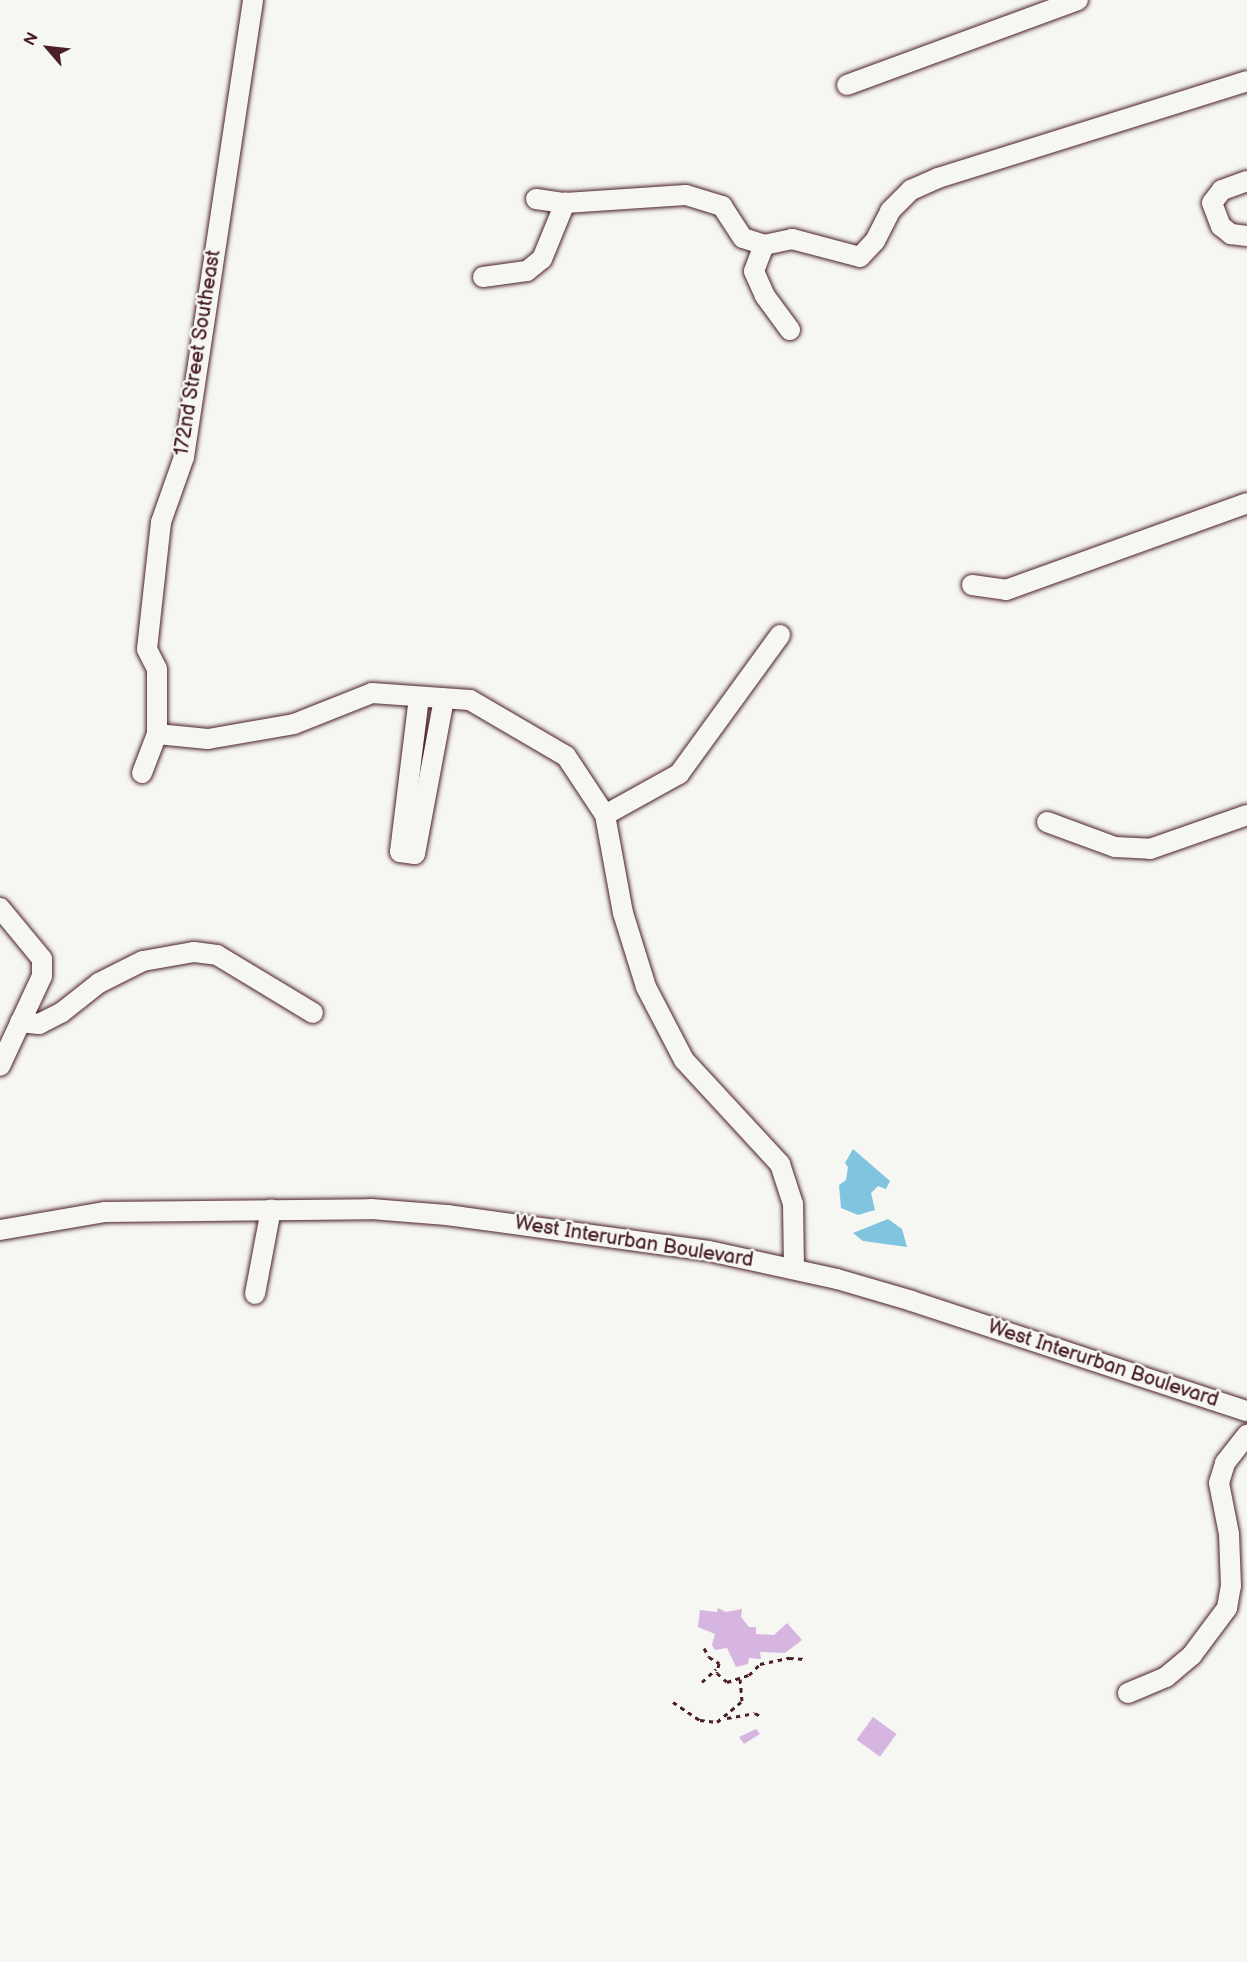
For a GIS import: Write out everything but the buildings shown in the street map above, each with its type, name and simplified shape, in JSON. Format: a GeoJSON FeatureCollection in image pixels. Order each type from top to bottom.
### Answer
{"type":"FeatureCollection","features":[{"type":"Feature","properties":{"kind":"street","name":"172nd Street Southeast"},"geometry":{"type":"LineString","coordinates":[[142,773],[157,734],[157,669],[147,649],[161,522],[184,458],[253,0]]}},
{"type":"Feature","properties":{"kind":"street"},"geometry":{"type":"LineString","coordinates":[[847,85],[1078,0]]}},
{"type":"Feature","properties":{"kind":"street"},"geometry":{"type":"LineString","coordinates":[[536,199],[565,203],[686,195],[722,206],[742,238],[764,245],[792,239],[860,257],[875,241],[890,211],[911,190],[938,178],[1247,81]]}},
{"type":"Feature","properties":{"kind":"street"},"geometry":{"type":"LineString","coordinates":[[1247,181],[1222,190],[1212,203],[1221,226],[1231,234],[1247,236]]}},
{"type":"Feature","properties":{"kind":"street"},"geometry":{"type":"LineString","coordinates":[[483,277],[527,271],[542,259],[565,203]]}},
{"type":"Feature","properties":{"kind":"street"},"geometry":{"type":"LineString","coordinates":[[764,245],[754,271],[765,296],[790,330]]}},
{"type":"Feature","properties":{"kind":"street"},"geometry":{"type":"LineString","coordinates":[[972,585],[1006,590],[1247,503]]}},
{"type":"Feature","properties":{"kind":"street"},"geometry":{"type":"LineString","coordinates":[[605,815],[679,774],[780,635]]}},
{"type":"Feature","properties":{"kind":"street"},"geometry":{"type":"LineString","coordinates":[[157,734],[208,739],[294,724],[372,693],[470,700],[566,756],[605,815],[623,913],[646,987],[684,1060],[780,1164],[793,1204],[794,1269]]}},
{"type":"Feature","properties":{"kind":"street"},"geometry":{"type":"LineString","coordinates":[[419,697],[400,852],[415,854],[444,699]]}},
{"type":"Feature","properties":{"kind":"street"},"geometry":{"type":"LineString","coordinates":[[1047,822],[1115,847],[1150,849],[1247,815]]}},
{"type":"Feature","properties":{"kind":"street"},"geometry":{"type":"LineString","coordinates":[[0,908],[42,959],[42,976],[0,1066]]}},
{"type":"Feature","properties":{"kind":"street"},"geometry":{"type":"LineString","coordinates":[[20,1022],[39,1024],[62,1013],[99,983],[143,961],[194,952],[217,955],[313,1013]]}},
{"type":"Feature","properties":{"kind":"street"},"geometry":{"type":"LineString","coordinates":[[255,1294],[271,1209]]}},
{"type":"Feature","properties":{"kind":"street","name":"West Interurban Boulevard"},"geometry":{"type":"LineString","coordinates":[[0,1230],[105,1212],[271,1209],[447,1215],[709,1251],[794,1269],[912,1301],[1247,1411]]}},
{"type":"Feature","properties":{"kind":"street"},"geometry":{"type":"LineString","coordinates":[[1128,1694],[1166,1677],[1192,1655],[1212,1632],[1227,1608],[1231,1586],[1229,1534],[1219,1483],[1225,1463],[1247,1435]]}},
{"type":"Feature","properties":{"kind":"path"},"geometry":{"type":"LineString","coordinates":[[702,1682],[719,1663],[709,1657],[704,1648]]}},
{"type":"Feature","properties":{"kind":"path"},"geometry":{"type":"LineString","coordinates":[[716,1668],[727,1682],[740,1679],[760,1664],[789,1658],[805,1659]]}},
{"type":"Feature","properties":{"kind":"path"},"geometry":{"type":"LineString","coordinates":[[726,1718],[742,1701],[740,1679]]}},
{"type":"Feature","properties":{"kind":"path"},"geometry":{"type":"LineString","coordinates":[[673,1702],[707,1722],[755,1713],[760,1716]]}},
{"type":"Feature","properties":{"kind":"water"},"geometry":{"type":"Polygon","coordinates":[[[853,1149],[890,1181],[886,1189],[878,1186],[871,1193],[875,1210],[858,1215],[841,1208],[839,1185],[846,1180],[848,1167],[845,1163],[853,1149]]]}},
{"type":"Feature","properties":{"kind":"water"},"geometry":{"type":"Polygon","coordinates":[[[888,1219],[902,1229],[907,1247],[863,1241],[853,1233],[888,1219]]]}}]}
